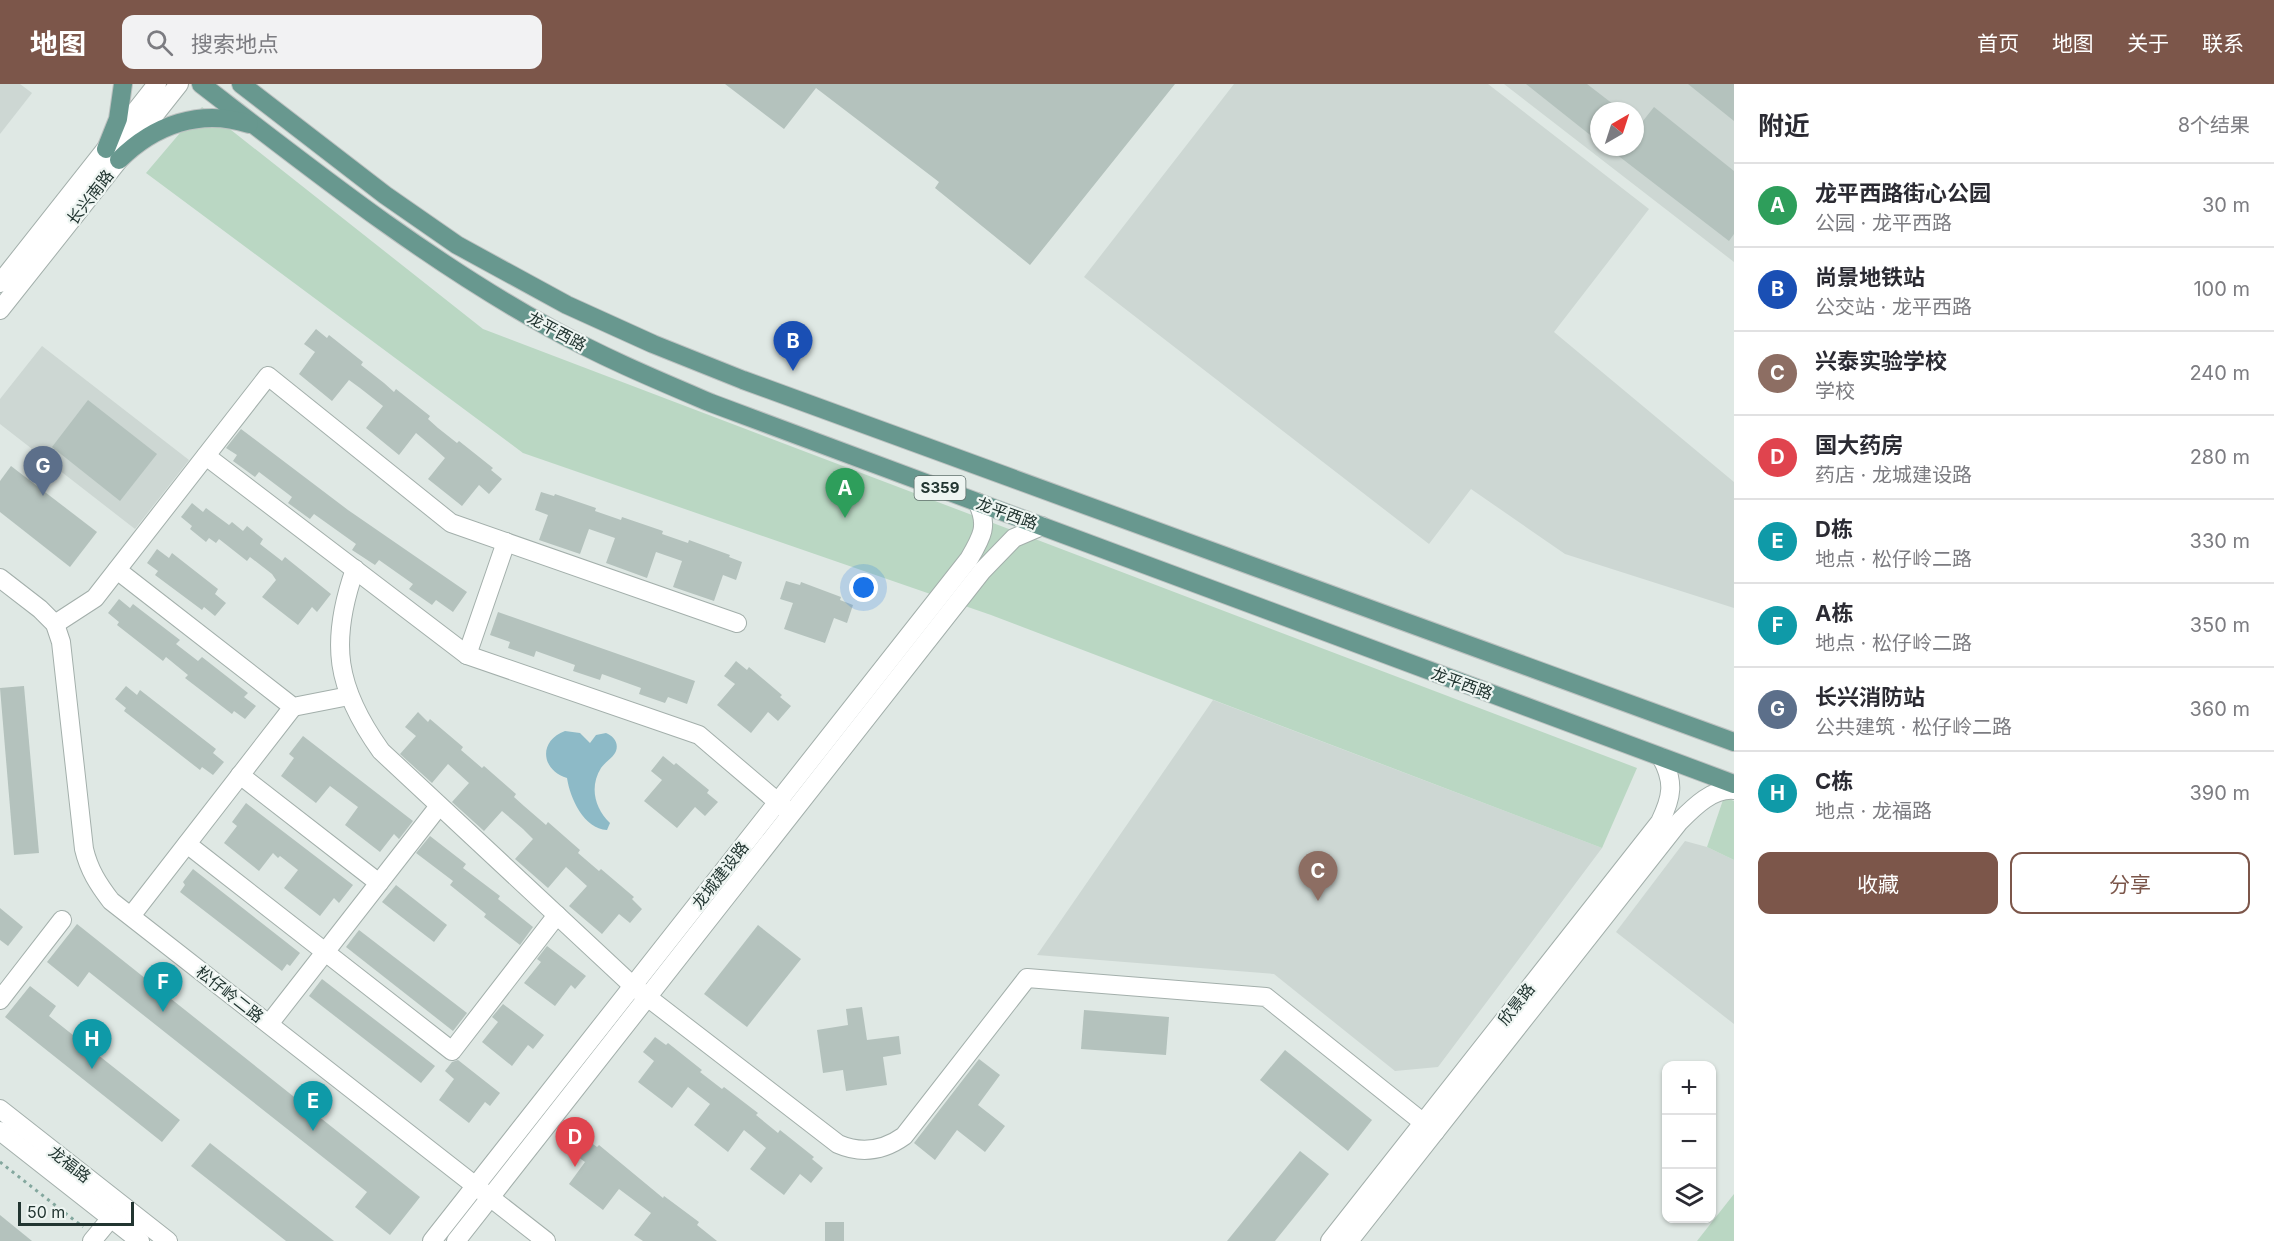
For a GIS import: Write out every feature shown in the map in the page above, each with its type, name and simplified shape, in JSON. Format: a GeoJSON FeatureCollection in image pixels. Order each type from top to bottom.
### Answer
{"type":"FeatureCollection","features":[{"type":"Feature","properties":{"kind":"main road"},"geometry":{"type":"LineString","coordinates":[[123,84],[113,154],[131,148],[175,123],[191,120],[225,119],[258,127]]}},
{"type":"Feature","properties":{"kind":"main road","name":"龙平西路"},"geometry":{"type":"LineString","coordinates":[[201,84],[370,213],[421,249],[551,329],[643,375],[701,399],[1734,784]]}},
{"type":"Feature","properties":{"kind":"main road","name":"龙平西路"},"geometry":{"type":"LineString","coordinates":[[242,84],[385,195],[457,245],[567,305],[653,344],[743,380],[1734,742]]}},
{"type":"Feature","properties":{"kind":"main road"},"geometry":{"type":"LineString","coordinates":[[260,84],[275,110]]}},
{"type":"Feature","properties":{"kind":"street","name":"长兴南路"},"geometry":{"type":"LineString","coordinates":[[0,310],[113,154],[157,84]]}},
{"type":"Feature","properties":{"kind":"street","name":"长兴南路"},"geometry":{"type":"LineString","coordinates":[[0,283],[113,154],[179,84]]}},
{"type":"Feature","properties":{"kind":"street"},"geometry":{"type":"LineString","coordinates":[[0,578],[40,609],[55,624],[95,598],[268,376],[452,523],[738,622]]}},
{"type":"Feature","properties":{"kind":"street"},"geometry":{"type":"LineString","coordinates":[[206,456],[467,655],[699,735],[785,808]]}},
{"type":"Feature","properties":{"kind":"street","name":"龙城建设路"},"geometry":{"type":"LineString","coordinates":[[785,808],[969,559],[979,542],[984,527],[983,514],[977,502]]}},
{"type":"Feature","properties":{"kind":"street","name":"龙城建设路"},"geometry":{"type":"LineString","coordinates":[[432,1241],[475,1186],[640,991],[785,808],[996,554],[1014,538],[1042,526]]}},
{"type":"Feature","properties":{"kind":"street"},"geometry":{"type":"LineString","coordinates":[[467,655],[506,542]]}},
{"type":"Feature","properties":{"kind":"street"},"geometry":{"type":"LineString","coordinates":[[117,570],[294,707]]}},
{"type":"Feature","properties":{"kind":"street"},"geometry":{"type":"LineString","coordinates":[[355,570],[344,600],[340,632],[341,664],[349,696],[362,725],[381,751],[640,991],[829,1138],[847,1148],[867,1151],[886,1147],[904,1136],[1027,978],[1266,997],[1429,1128]]}},
{"type":"Feature","properties":{"kind":"street","name":"松仔岭二路"},"geometry":{"type":"LineString","coordinates":[[55,624],[61,642],[84,849],[88,867],[111,901],[546,1241]]}},
{"type":"Feature","properties":{"kind":"street"},"geometry":{"type":"LineString","coordinates":[[131,916],[294,707],[349,696]]}},
{"type":"Feature","properties":{"kind":"street","name":"欣景路"},"geometry":{"type":"LineString","coordinates":[[1349,1241],[1429,1128],[1660,822],[1668,807],[1671,789],[1670,772],[1661,758]]}},
{"type":"Feature","properties":{"kind":"street"},"geometry":{"type":"LineString","coordinates":[[240,776],[379,883]]}},
{"type":"Feature","properties":{"kind":"street","name":"欣景路"},"geometry":{"type":"LineString","coordinates":[[1330,1241],[1429,1128],[1679,822],[1711,795],[1729,789],[1734,790]]}},
{"type":"Feature","properties":{"kind":"street"},"geometry":{"type":"LineString","coordinates":[[269,1024],[439,806]]}},
{"type":"Feature","properties":{"kind":"street"},"geometry":{"type":"LineString","coordinates":[[187,844],[452,1051],[557,915]]}},
{"type":"Feature","properties":{"kind":"street"},"geometry":{"type":"LineString","coordinates":[[0,1000],[62,920]]}},
{"type":"Feature","properties":{"kind":"street","name":"龙城建设路"},"geometry":{"type":"LineString","coordinates":[[456,1241],[640,991]]}},
{"type":"Feature","properties":{"kind":"street","name":"龙福路"},"geometry":{"type":"LineString","coordinates":[[0,1109],[168,1241]]}},
{"type":"Feature","properties":{"kind":"street","name":"龙福路"},"geometry":{"type":"LineString","coordinates":[[0,1131],[140,1241]]}},
{"type":"Feature","properties":{"kind":"street"},"geometry":{"type":"LineString","coordinates":[[93,1239],[111,1218]]}},
{"type":"Feature","properties":{"kind":"path"},"geometry":{"type":"LineString","coordinates":[[0,1162],[93,1239]]}},
{"type":"Feature","properties":{"kind":"shaded area"},"geometry":{"type":"Polygon","coordinates":[[[0,84],[20,84],[32,93],[0,134],[0,84]]]}},
{"type":"Feature","properties":{"kind":"shaded area"},"geometry":{"type":"Polygon","coordinates":[[[1234,84],[1488,84],[1649,209],[1554,332],[1734,482],[1734,608],[1565,554],[1471,489],[1429,544],[1084,277],[1234,84]]]}},
{"type":"Feature","properties":{"kind":"shaded area"},"geometry":{"type":"Polygon","coordinates":[[[1504,84],[1734,84],[1734,262],[1597,156],[1644,156],[1644,102],[1590,102],[1590,151],[1504,84]]]}},
{"type":"Feature","properties":{"kind":"shaded area"},"geometry":{"type":"Polygon","coordinates":[[[42,346],[189,460],[135,529],[0,424],[0,399],[42,346]]]}},
{"type":"Feature","properties":{"kind":"shaded area"},"geometry":{"type":"Polygon","coordinates":[[[1213,700],[1602,848],[1438,1067],[1395,1071],[1274,974],[1037,955],[1213,700]]]}},
{"type":"Feature","properties":{"kind":"shaded area"},"geometry":{"type":"Polygon","coordinates":[[[1685,841],[1707,847],[1734,860],[1734,1024],[1616,932],[1685,841]]]}},
{"type":"Feature","properties":{"kind":"green space"},"geometry":{"type":"Polygon","coordinates":[[[202,107],[483,329],[1637,768],[1602,848],[991,615],[523,453],[146,173],[202,107]]]}},
{"type":"Feature","properties":{"kind":"green space"},"geometry":{"type":"Polygon","coordinates":[[[1724,797],[1734,801],[1734,860],[1707,847],[1724,797]]]}},
{"type":"Feature","properties":{"kind":"green space"},"geometry":{"type":"Polygon","coordinates":[[[1734,1194],[1734,1241],[1697,1241],[1711,1223],[1716,1223],[1716,1217],[1734,1194]]]}},
{"type":"Feature","properties":{"kind":"water"},"geometry":{"type":"Polygon","coordinates":[[[565,731],[580,733],[590,743],[596,735],[606,733],[616,742],[616,751],[601,768],[595,783],[597,804],[610,823],[607,830],[591,824],[585,818],[575,803],[567,778],[552,769],[548,762],[546,755],[550,741],[565,731]]]}},
{"type":"Feature","properties":{"kind":"building"},"geometry":{"type":"Polygon","coordinates":[[[725,84],[1175,84],[1030,265],[935,188],[939,182],[816,88],[784,129],[725,84]]]}},
{"type":"Feature","properties":{"kind":"building"},"geometry":{"type":"Polygon","coordinates":[[[1526,84],[1587,84],[1610,102],[1590,102],[1590,135],[1526,84]]]}},
{"type":"Feature","properties":{"kind":"building"},"geometry":{"type":"Polygon","coordinates":[[[1688,84],[1734,84],[1734,121],[1688,84]]]}},
{"type":"Feature","properties":{"kind":"building"},"geometry":{"type":"Polygon","coordinates":[[[1654,107],[1734,171],[1734,234],[1729,241],[1619,156],[1644,156],[1644,120],[1654,107]]]}},
{"type":"Feature","properties":{"kind":"building"},"geometry":{"type":"Polygon","coordinates":[[[316,329],[327,338],[329,335],[363,362],[361,365],[394,392],[396,389],[430,416],[428,419],[438,428],[457,443],[459,441],[493,468],[491,470],[502,479],[489,494],[479,485],[462,506],[428,479],[445,458],[416,433],[399,455],[366,428],[383,406],[349,380],[332,401],[299,374],[315,352],[304,344],[316,329]]]}},
{"type":"Feature","properties":{"kind":"building"},"geometry":{"type":"Polygon","coordinates":[[[88,400],[157,454],[120,501],[52,447],[88,400]]]}},
{"type":"Feature","properties":{"kind":"building"},"geometry":{"type":"Polygon","coordinates":[[[241,429],[348,510],[467,592],[453,612],[436,600],[432,605],[409,589],[413,584],[379,560],[375,565],[352,550],[356,544],[314,514],[310,519],[288,503],[292,497],[259,472],[255,477],[233,461],[237,455],[226,448],[241,429]]]}},
{"type":"Feature","properties":{"kind":"building"},"geometry":{"type":"Polygon","coordinates":[[[11,466],[97,532],[70,567],[0,512],[0,481],[11,466]]]}},
{"type":"Feature","properties":{"kind":"building"},"geometry":{"type":"Polygon","coordinates":[[[541,492],[554,496],[555,494],[596,508],[595,511],[621,520],[622,517],[663,531],[662,534],[688,543],[689,540],[730,555],[729,557],[742,562],[736,580],[723,575],[714,601],[673,587],[682,561],[656,552],[647,578],[606,563],[615,538],[589,529],[580,554],[539,540],[548,515],[535,510],[541,492]]]}},
{"type":"Feature","properties":{"kind":"building"},"geometry":{"type":"Polygon","coordinates":[[[192,503],[203,512],[206,508],[229,525],[232,522],[243,531],[247,526],[263,539],[260,544],[282,561],[285,557],[331,594],[317,612],[312,607],[298,625],[262,597],[276,580],[272,574],[250,557],[247,561],[219,539],[216,543],[209,538],[206,542],[190,529],[192,526],[181,517],[192,503]]]}},
{"type":"Feature","properties":{"kind":"building"},"geometry":{"type":"Polygon","coordinates":[[[157,549],[169,558],[172,553],[218,589],[215,594],[226,603],[215,616],[204,607],[202,610],[155,575],[158,571],[147,563],[157,549]]]}},
{"type":"Feature","properties":{"kind":"building"},"geometry":{"type":"Polygon","coordinates":[[[786,581],[800,585],[801,582],[841,597],[840,600],[853,605],[847,623],[834,618],[825,643],[784,629],[793,603],[780,599],[786,581]]]}},
{"type":"Feature","properties":{"kind":"building"},"geometry":{"type":"Polygon","coordinates":[[[119,599],[130,608],[133,604],[180,640],[176,644],[198,661],[202,657],[248,693],[244,697],[256,706],[245,719],[234,711],[232,714],[185,678],[188,675],[166,657],[163,661],[117,625],[119,622],[108,613],[119,599]]]}},
{"type":"Feature","properties":{"kind":"building"},"geometry":{"type":"Polygon","coordinates":[[[498,612],[695,681],[687,704],[668,697],[665,703],[639,694],[641,688],[602,674],[600,680],[573,671],[575,665],[536,651],[534,657],[508,648],[510,642],[490,635],[498,612]]]}},
{"type":"Feature","properties":{"kind":"building"},"geometry":{"type":"Polygon","coordinates":[[[736,661],[747,670],[749,667],[782,695],[780,697],[791,706],[778,721],[768,712],[751,733],[717,705],[735,684],[724,676],[736,661]]]}},
{"type":"Feature","properties":{"kind":"building"},"geometry":{"type":"Polygon","coordinates":[[[24,686],[39,853],[14,855],[0,688],[24,686]]]}},
{"type":"Feature","properties":{"kind":"building"},"geometry":{"type":"Polygon","coordinates":[[[126,686],[137,695],[140,690],[216,749],[213,753],[224,762],[213,775],[202,767],[200,770],[124,711],[126,708],[115,699],[126,686]]]}},
{"type":"Feature","properties":{"kind":"building"},"geometry":{"type":"Polygon","coordinates":[[[418,712],[428,722],[430,719],[463,747],[461,750],[482,768],[484,766],[516,794],[514,797],[546,825],[548,822],[580,850],[578,853],[599,871],[601,869],[634,897],[632,899],[642,909],[630,923],[619,914],[602,934],[569,906],[587,886],[566,867],[548,888],[515,859],[533,839],[523,829],[502,811],[484,831],[452,802],[469,783],[448,764],[432,783],[400,754],[416,736],[405,727],[418,712]]]}},
{"type":"Feature","properties":{"kind":"building"},"geometry":{"type":"Polygon","coordinates":[[[303,736],[413,821],[399,839],[394,834],[380,852],[345,825],[358,807],[330,786],[316,803],[281,776],[294,758],[289,754],[303,736]]]}},
{"type":"Feature","properties":{"kind":"building"},"geometry":{"type":"Polygon","coordinates":[[[663,756],[674,765],[676,763],[709,790],[707,793],[718,802],[705,816],[695,807],[677,828],[644,801],[662,780],[651,771],[663,756]]]}},
{"type":"Feature","properties":{"kind":"building"},"geometry":{"type":"Polygon","coordinates":[[[246,803],[353,885],[339,903],[334,898],[320,916],[284,888],[298,870],[280,856],[278,858],[273,853],[259,871],[224,843],[237,826],[232,822],[246,803]]]}},
{"type":"Feature","properties":{"kind":"building"},"geometry":{"type":"Polygon","coordinates":[[[430,836],[466,864],[463,868],[500,896],[498,899],[533,927],[520,945],[484,917],[486,914],[450,885],[453,881],[416,853],[430,836]]]}},
{"type":"Feature","properties":{"kind":"building"},"geometry":{"type":"Polygon","coordinates":[[[193,869],[300,953],[290,966],[287,964],[282,971],[180,892],[185,885],[183,882],[193,869]]]}},
{"type":"Feature","properties":{"kind":"building"},"geometry":{"type":"Polygon","coordinates":[[[396,885],[447,925],[434,942],[382,902],[396,885]]]}},
{"type":"Feature","properties":{"kind":"building"},"geometry":{"type":"Polygon","coordinates":[[[0,908],[23,927],[8,946],[0,940],[0,908]]]}},
{"type":"Feature","properties":{"kind":"building"},"geometry":{"type":"Polygon","coordinates":[[[77,924],[420,1197],[390,1235],[355,1207],[367,1192],[89,972],[78,987],[47,962],[77,924]]]}},
{"type":"Feature","properties":{"kind":"building"},"geometry":{"type":"Polygon","coordinates":[[[758,925],[801,959],[747,1027],[704,994],[758,925]]]}},
{"type":"Feature","properties":{"kind":"building"},"geometry":{"type":"Polygon","coordinates":[[[359,930],[467,1013],[453,1031],[346,947],[359,930]]]}},
{"type":"Feature","properties":{"kind":"building"},"geometry":{"type":"Polygon","coordinates":[[[547,946],[586,976],[575,989],[571,985],[555,1006],[524,983],[541,962],[537,959],[547,946]]]}},
{"type":"Feature","properties":{"kind":"building"},"geometry":{"type":"Polygon","coordinates":[[[322,979],[435,1066],[421,1083],[309,996],[322,979]]]}},
{"type":"Feature","properties":{"kind":"building"},"geometry":{"type":"Polygon","coordinates":[[[30,986],[56,1006],[49,1016],[180,1120],[162,1142],[5,1017],[30,986]]]}},
{"type":"Feature","properties":{"kind":"building"},"geometry":{"type":"Polygon","coordinates":[[[503,1004],[544,1035],[533,1049],[528,1045],[512,1066],[482,1042],[498,1022],[492,1017],[503,1004]]]}},
{"type":"Feature","properties":{"kind":"building"},"geometry":{"type":"Polygon","coordinates":[[[862,1007],[867,1040],[899,1036],[901,1054],[883,1057],[887,1085],[846,1091],[843,1070],[823,1073],[817,1030],[848,1025],[846,1009],[862,1007]]]}},
{"type":"Feature","properties":{"kind":"building"},"geometry":{"type":"Polygon","coordinates":[[[1084,1010],[1169,1017],[1166,1055],[1081,1049],[1084,1010]]]}},
{"type":"Feature","properties":{"kind":"building"},"geometry":{"type":"Polygon","coordinates":[[[655,1037],[666,1045],[668,1043],[702,1070],[700,1072],[758,1113],[756,1115],[778,1133],[780,1130],[814,1157],[812,1159],[823,1168],[811,1183],[800,1174],[784,1195],[750,1169],[766,1148],[744,1130],[728,1152],[694,1125],[710,1104],[688,1087],[672,1108],[638,1082],[654,1061],[643,1052],[655,1037]]]}},
{"type":"Feature","properties":{"kind":"building"},"geometry":{"type":"Polygon","coordinates":[[[1285,1050],[1372,1120],[1348,1151],[1260,1080],[1285,1050]]]}},
{"type":"Feature","properties":{"kind":"building"},"geometry":{"type":"Polygon","coordinates":[[[979,1059],[1000,1075],[978,1105],[1005,1126],[985,1152],[957,1130],[935,1160],[914,1143],[979,1059]]]}},
{"type":"Feature","properties":{"kind":"building"},"geometry":{"type":"Polygon","coordinates":[[[458,1060],[500,1093],[490,1106],[485,1102],[469,1123],[439,1100],[454,1079],[445,1071],[452,1062],[458,1060]]]}},
{"type":"Feature","properties":{"kind":"building"},"geometry":{"type":"Polygon","coordinates":[[[586,1139],[597,1147],[599,1145],[663,1198],[664,1196],[699,1222],[697,1225],[717,1241],[643,1241],[634,1235],[651,1213],[619,1189],[603,1210],[569,1184],[585,1162],[574,1154],[586,1139]]]}},
{"type":"Feature","properties":{"kind":"building"},"geometry":{"type":"Polygon","coordinates":[[[210,1143],[334,1241],[286,1241],[191,1166],[210,1143]]]}},
{"type":"Feature","properties":{"kind":"building"},"geometry":{"type":"Polygon","coordinates":[[[1300,1151],[1329,1174],[1275,1241],[1227,1241],[1300,1151]]]}},
{"type":"Feature","properties":{"kind":"building"},"geometry":{"type":"Polygon","coordinates":[[[0,1215],[32,1241],[0,1241],[0,1215]]]}},
{"type":"Feature","properties":{"kind":"building"},"geometry":{"type":"Polygon","coordinates":[[[825,1222],[844,1222],[844,1241],[825,1241],[825,1222]]]}},
{"type":"Feature","properties":{"kind":"place","name":"尚景地铁站"},"geometry":{"type":"Point","coordinates":[793,371]}},
{"type":"Feature","properties":{"kind":"place","name":"长兴消防站"},"geometry":{"type":"Point","coordinates":[43,496]}},
{"type":"Feature","properties":{"kind":"place","name":"龙平西路街心公园"},"geometry":{"type":"Point","coordinates":[845,518]}},
{"type":"Feature","properties":{"kind":"place","name":"兴泰实验学校"},"geometry":{"type":"Point","coordinates":[1318,901]}},
{"type":"Feature","properties":{"kind":"place","name":"A栋"},"geometry":{"type":"Point","coordinates":[163,1012]}},
{"type":"Feature","properties":{"kind":"place","name":"C栋"},"geometry":{"type":"Point","coordinates":[92,1069]}},
{"type":"Feature","properties":{"kind":"place","name":"D栋"},"geometry":{"type":"Point","coordinates":[313,1131]}},
{"type":"Feature","properties":{"kind":"place","name":"国大药房"},"geometry":{"type":"Point","coordinates":[575,1167]}}]}
